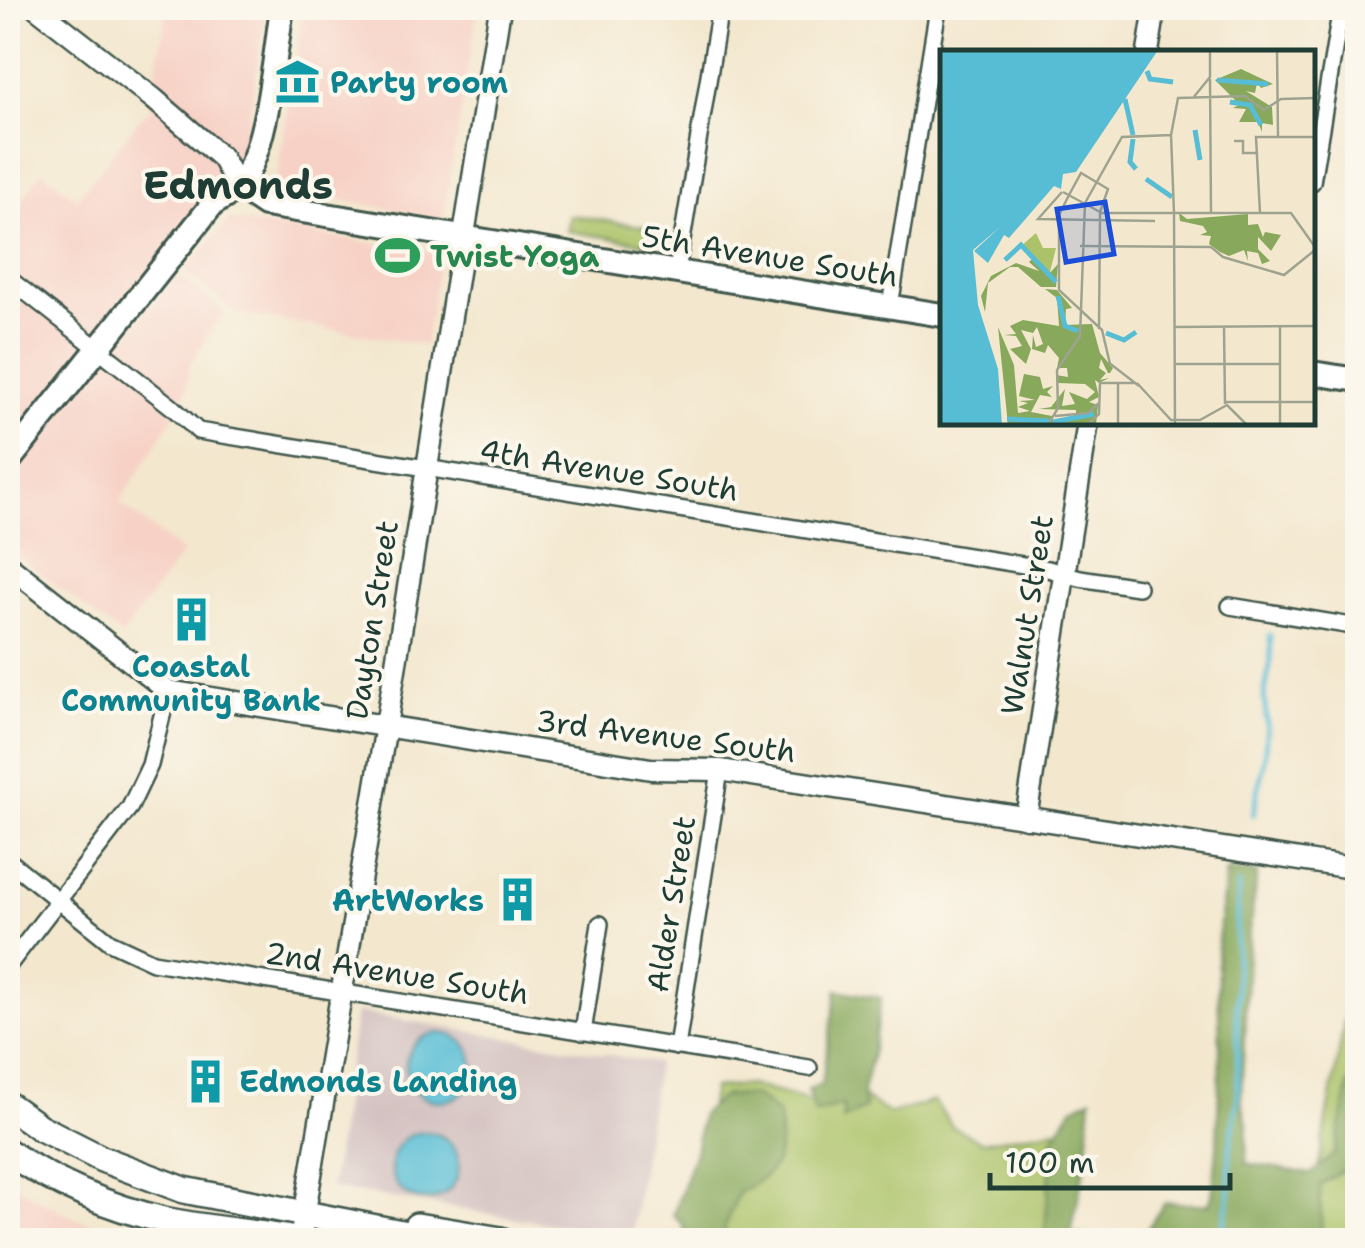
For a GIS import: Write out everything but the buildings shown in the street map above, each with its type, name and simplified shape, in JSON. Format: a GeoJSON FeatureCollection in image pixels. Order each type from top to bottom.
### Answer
{"type":"FeatureCollection","features":[{"type":"Feature","properties":{"kind":"main road"},"geometry":{"type":"LineString","coordinates":[[8,462],[212,205],[238,186],[253,161],[264,119],[282,8]]}},
{"type":"Feature","properties":{"kind":"main road","name":"5th Avenue South"},"geometry":{"type":"LineString","coordinates":[[238,186],[265,205],[940,314]]}},
{"type":"Feature","properties":{"kind":"main road"},"geometry":{"type":"LineString","coordinates":[[1315,373],[1358,380]]}},
{"type":"Feature","properties":{"kind":"main road"},"geometry":{"type":"LineString","coordinates":[[8,1105],[82,1150],[184,1190],[436,1240]]}},
{"type":"Feature","properties":{"kind":"main road"},"geometry":{"type":"LineString","coordinates":[[8,1153],[82,1150]]}},
{"type":"Feature","properties":{"kind":"main road"},"geometry":{"type":"LineString","coordinates":[[8,1153],[66,1186],[117,1206],[165,1220],[297,1240]]}},
{"type":"Feature","properties":{"kind":"main road"},"geometry":{"type":"LineString","coordinates":[[354,1223],[399,1222],[501,1240]]}},
{"type":"Feature","properties":{"kind":"street"},"geometry":{"type":"LineString","coordinates":[[37,8],[63,17],[222,158],[238,186]]}},
{"type":"Feature","properties":{"kind":"street","name":"Dayton Street"},"geometry":{"type":"LineString","coordinates":[[297,1240],[305,1213],[386,726],[500,8]]}},
{"type":"Feature","properties":{"kind":"street"},"geometry":{"type":"LineString","coordinates":[[677,272],[720,8]]}},
{"type":"Feature","properties":{"kind":"street"},"geometry":{"type":"LineString","coordinates":[[890,306],[938,8]]}},
{"type":"Feature","properties":{"kind":"street"},"geometry":{"type":"LineString","coordinates":[[1148,50],[1155,8]]}},
{"type":"Feature","properties":{"kind":"street"},"geometry":{"type":"LineString","coordinates":[[1315,164],[1341,8]]}},
{"type":"Feature","properties":{"kind":"street","name":"4th Avenue South"},"geometry":{"type":"LineString","coordinates":[[8,278],[172,407],[198,432],[1138,588]]}},
{"type":"Feature","properties":{"kind":"street","name":"Walnut Street"},"geometry":{"type":"LineString","coordinates":[[1026,818],[1088,425]]}},
{"type":"Feature","properties":{"kind":"street","name":"3rd Avenue South"},"geometry":{"type":"LineString","coordinates":[[8,565],[168,691],[651,769],[720,770],[1358,869]]}},
{"type":"Feature","properties":{"kind":"street"},"geometry":{"type":"LineString","coordinates":[[1230,606],[1358,627]]}},
{"type":"Feature","properties":{"kind":"street"},"geometry":{"type":"LineString","coordinates":[[8,966],[130,807],[150,764],[168,691]]}},
{"type":"Feature","properties":{"kind":"street","name":"Alder Street"},"geometry":{"type":"LineString","coordinates":[[677,1047],[720,770]]}},
{"type":"Feature","properties":{"kind":"street","name":"2nd Avenue South"},"geometry":{"type":"LineString","coordinates":[[8,860],[110,942],[153,962],[809,1068]]}},
{"type":"Feature","properties":{"kind":"street"},"geometry":{"type":"LineString","coordinates":[[582,1032],[600,924]]}},
{"type":"Feature","properties":{"kind":"shaded area"},"geometry":{"type":"Polygon","coordinates":[[[167,8],[267,8],[242,162],[8,446],[8,219],[43,171],[77,199],[150,110],[167,8]]]}},
{"type":"Feature","properties":{"kind":"shaded area"},"geometry":{"type":"Polygon","coordinates":[[[304,8],[478,8],[443,219],[275,187],[304,8]]]}},
{"type":"Feature","properties":{"kind":"shaded area"},"geometry":{"type":"Polygon","coordinates":[[[229,220],[440,254],[425,345],[236,313],[185,271],[229,220]]]}},
{"type":"Feature","properties":{"kind":"shaded area"},"geometry":{"type":"Polygon","coordinates":[[[178,274],[224,311],[190,364],[186,391],[166,429],[119,503],[183,552],[122,636],[8,548],[8,479],[178,274]]]}},
{"type":"Feature","properties":{"kind":"shaded area"},"geometry":{"type":"Polygon","coordinates":[[[356,1012],[657,1063],[631,1237],[331,1188],[356,1012]]]}},
{"type":"Feature","properties":{"kind":"shaded area"},"geometry":{"type":"Polygon","coordinates":[[[8,1183],[75,1218],[144,1240],[8,1240],[8,1183]]]}},
{"type":"Feature","properties":{"kind":"green space"},"geometry":{"type":"Polygon","coordinates":[[[570,215],[658,229],[655,245],[567,231],[570,215]]]}},
{"type":"Feature","properties":{"kind":"green space"},"geometry":{"type":"Polygon","coordinates":[[[1226,871],[1257,873],[1249,936],[1241,1099],[1247,1123],[1246,1163],[1311,1174],[1335,1153],[1349,1083],[1357,1081],[1357,1194],[1344,1170],[1320,1185],[1322,1240],[1140,1240],[1165,1202],[1208,1205],[1212,1196],[1220,1048],[1217,948],[1226,871]]]}},
{"type":"Feature","properties":{"kind":"green space"},"geometry":{"type":"Polygon","coordinates":[[[1357,950],[1357,1240],[1293,1240],[1318,1170],[1357,950]]]}},
{"type":"Feature","properties":{"kind":"green space"},"geometry":{"type":"Polygon","coordinates":[[[837,990],[881,998],[863,1091],[865,1108],[843,1120],[843,1105],[815,1113],[808,1090],[822,1083],[837,990]]]}},
{"type":"Feature","properties":{"kind":"green space"},"geometry":{"type":"Polygon","coordinates":[[[750,1085],[814,1102],[856,1093],[890,1114],[934,1101],[952,1126],[982,1142],[1056,1129],[1072,1148],[1061,1240],[685,1240],[713,1088],[750,1085]]]}},
{"type":"Feature","properties":{"kind":"green space"},"geometry":{"type":"Polygon","coordinates":[[[725,1095],[756,1096],[779,1115],[778,1154],[763,1178],[738,1193],[725,1226],[725,1240],[683,1240],[684,1226],[673,1215],[695,1152],[702,1113],[725,1095]]]}},
{"type":"Feature","properties":{"kind":"green space"},"geometry":{"type":"Polygon","coordinates":[[[1091,1098],[1087,1153],[1071,1234],[1126,1240],[1044,1240],[1053,1139],[1072,1108],[1091,1098]]]}},
{"type":"Feature","properties":{"kind":"water"},"geometry":{"type":"Polygon","coordinates":[[[440,1033],[453,1035],[464,1043],[472,1054],[472,1080],[464,1091],[453,1099],[440,1101],[427,1099],[416,1091],[408,1080],[406,1067],[408,1054],[416,1043],[427,1035],[440,1033]]]}},
{"type":"Feature","properties":{"kind":"water"},"geometry":{"type":"Polygon","coordinates":[[[425,1132],[438,1134],[449,1142],[457,1153],[457,1179],[449,1190],[438,1198],[425,1200],[412,1198],[401,1190],[393,1179],[391,1166],[393,1153],[401,1142],[412,1134],[425,1132]]]}},
{"type":"Feature","properties":{"kind":"waterway"},"geometry":{"type":"LineString","coordinates":[[1253,815],[1264,761],[1264,697],[1271,659],[1270,635]]}},
{"type":"Feature","properties":{"kind":"waterway"},"geometry":{"type":"LineString","coordinates":[[1220,1240],[1229,1201],[1230,1148],[1238,1095],[1239,884]]}},
{"type":"Feature","properties":{"kind":"place","name":"Party room"},"geometry":{"type":"Point","coordinates":[297,82]}},
{"type":"Feature","properties":{"kind":"place","name":"Twist Yoga"},"geometry":{"type":"Point","coordinates":[397,256]}},
{"type":"Feature","properties":{"kind":"place","name":"Coastal Community Bank"},"geometry":{"type":"Point","coordinates":[191,619]}},
{"type":"Feature","properties":{"kind":"place","name":"ArtWorks"},"geometry":{"type":"Point","coordinates":[517,900]}},
{"type":"Feature","properties":{"kind":"place","name":"Edmonds Landing"},"geometry":{"type":"Point","coordinates":[206,1081]}},
{"type":"Feature","properties":{"kind":"district","name":"Edmonds"},"geometry":{"type":"Point","coordinates":[238,185]}}]}
